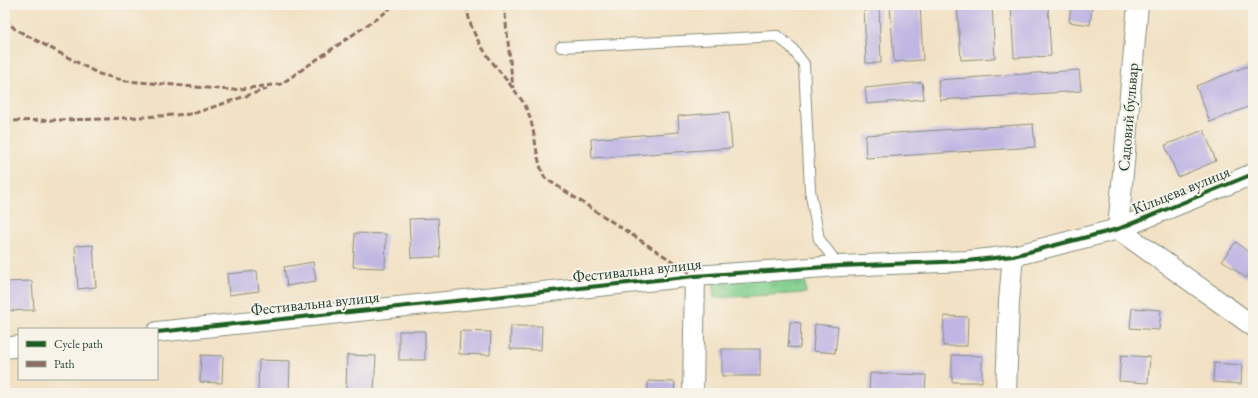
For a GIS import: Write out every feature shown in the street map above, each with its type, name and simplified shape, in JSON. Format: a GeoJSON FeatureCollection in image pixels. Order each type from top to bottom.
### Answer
{"type":"FeatureCollection","features":[{"type":"Feature","properties":{"kind":"street","name":"Садовий бульвар"},"geometry":{"type":"LineString","coordinates":[[1118,229],[1138,5]]}},
{"type":"Feature","properties":{"kind":"street","name":"Кільцева вулиця"},"geometry":{"type":"LineString","coordinates":[[1118,229],[1253,174]]}},
{"type":"Feature","properties":{"kind":"street","name":"Фестивальна вулиця"},"geometry":{"type":"LineString","coordinates":[[158,332],[695,276],[839,266],[967,261],[1013,256],[1118,229]]}},
{"type":"Feature","properties":{"kind":"street"},"geometry":{"type":"LineString","coordinates":[[1118,229],[1253,326]]}},
{"type":"Feature","properties":{"kind":"street"},"geometry":{"type":"LineString","coordinates":[[1006,393],[1009,301],[1013,256]]}},
{"type":"Feature","properties":{"kind":"street"},"geometry":{"type":"LineString","coordinates":[[693,393],[695,276]]}},
{"type":"Feature","properties":{"kind":"street"},"geometry":{"type":"LineString","coordinates":[[5,348],[18,346]]}},
{"type":"Feature","properties":{"kind":"lane"},"geometry":{"type":"LineString","coordinates":[[561,47],[777,36],[791,47],[804,64],[810,190],[819,239],[839,266]]}},
{"type":"Feature","properties":{"kind":"green space"},"geometry":{"type":"Polygon","coordinates":[[[804,274],[806,293],[714,298],[713,278],[804,274]]]}},
{"type":"Feature","properties":{"kind":"building"},"geometry":{"type":"Polygon","coordinates":[[[864,5],[879,5],[881,63],[866,63],[864,5]]]}},
{"type":"Feature","properties":{"kind":"building"},"geometry":{"type":"Polygon","coordinates":[[[890,5],[920,5],[923,60],[894,62],[890,5]]]}},
{"type":"Feature","properties":{"kind":"building"},"geometry":{"type":"Polygon","coordinates":[[[957,5],[992,5],[995,58],[961,60],[957,5]]]}},
{"type":"Feature","properties":{"kind":"building"},"geometry":{"type":"Polygon","coordinates":[[[1011,5],[1048,5],[1051,56],[1014,58],[1011,5]]]}},
{"type":"Feature","properties":{"kind":"building"},"geometry":{"type":"Polygon","coordinates":[[[1071,5],[1092,5],[1090,25],[1069,22],[1071,5]]]}},
{"type":"Feature","properties":{"kind":"building"},"geometry":{"type":"Polygon","coordinates":[[[1250,65],[1253,73],[1253,105],[1210,122],[1196,86],[1250,65]]]}},
{"type":"Feature","properties":{"kind":"building"},"geometry":{"type":"Polygon","coordinates":[[[1079,70],[1081,91],[940,100],[938,80],[1079,70]]]}},
{"type":"Feature","properties":{"kind":"building"},"geometry":{"type":"Polygon","coordinates":[[[922,82],[924,99],[867,104],[865,88],[922,82]]]}},
{"type":"Feature","properties":{"kind":"building"},"geometry":{"type":"Polygon","coordinates":[[[729,112],[732,148],[592,158],[591,139],[679,132],[678,116],[729,112]]]}},
{"type":"Feature","properties":{"kind":"building"},"geometry":{"type":"Polygon","coordinates":[[[1033,124],[1035,147],[866,158],[865,135],[1033,124]]]}},
{"type":"Feature","properties":{"kind":"building"},"geometry":{"type":"Polygon","coordinates":[[[1204,130],[1216,161],[1178,177],[1165,145],[1204,130]]]}},
{"type":"Feature","properties":{"kind":"building"},"geometry":{"type":"Polygon","coordinates":[[[438,218],[440,257],[411,258],[409,219],[438,218]]]}},
{"type":"Feature","properties":{"kind":"building"},"geometry":{"type":"Polygon","coordinates":[[[355,233],[386,234],[385,268],[353,267],[355,233]]]}},
{"type":"Feature","properties":{"kind":"building"},"geometry":{"type":"Polygon","coordinates":[[[1236,242],[1253,256],[1253,268],[1246,278],[1222,260],[1236,242]]]}},
{"type":"Feature","properties":{"kind":"building"},"geometry":{"type":"Polygon","coordinates":[[[93,245],[96,287],[78,289],[75,246],[93,245]]]}},
{"type":"Feature","properties":{"kind":"building"},"geometry":{"type":"Polygon","coordinates":[[[313,262],[316,281],[287,286],[284,267],[313,262]]]}},
{"type":"Feature","properties":{"kind":"building"},"geometry":{"type":"Polygon","coordinates":[[[257,271],[259,291],[229,295],[227,274],[257,271]]]}},
{"type":"Feature","properties":{"kind":"building"},"geometry":{"type":"Polygon","coordinates":[[[32,281],[34,310],[5,311],[5,282],[32,281]]]}},
{"type":"Feature","properties":{"kind":"building"},"geometry":{"type":"Polygon","coordinates":[[[1132,308],[1161,310],[1159,330],[1130,328],[1132,308]]]}},
{"type":"Feature","properties":{"kind":"building"},"geometry":{"type":"Polygon","coordinates":[[[944,316],[968,317],[967,346],[943,346],[944,316]]]}},
{"type":"Feature","properties":{"kind":"building"},"geometry":{"type":"Polygon","coordinates":[[[790,322],[801,323],[800,348],[788,347],[790,322]]]}},
{"type":"Feature","properties":{"kind":"building"},"geometry":{"type":"Polygon","coordinates":[[[815,324],[838,327],[835,353],[813,351],[815,324]]]}},
{"type":"Feature","properties":{"kind":"building"},"geometry":{"type":"Polygon","coordinates":[[[511,326],[542,326],[541,350],[510,349],[511,326]]]}},
{"type":"Feature","properties":{"kind":"building"},"geometry":{"type":"Polygon","coordinates":[[[399,331],[425,331],[425,360],[399,360],[399,331]]]}},
{"type":"Feature","properties":{"kind":"building"},"geometry":{"type":"Polygon","coordinates":[[[460,331],[491,332],[490,355],[459,354],[460,331]]]}},
{"type":"Feature","properties":{"kind":"building"},"geometry":{"type":"Polygon","coordinates":[[[722,349],[760,349],[760,376],[722,376],[722,349]]]}},
{"type":"Feature","properties":{"kind":"building"},"geometry":{"type":"Polygon","coordinates":[[[201,355],[223,356],[222,383],[200,382],[201,355]]]}},
{"type":"Feature","properties":{"kind":"building"},"geometry":{"type":"Polygon","coordinates":[[[347,355],[376,356],[374,391],[346,389],[347,355]]]}},
{"type":"Feature","properties":{"kind":"building"},"geometry":{"type":"Polygon","coordinates":[[[952,355],[982,356],[982,382],[952,382],[952,355]]]}},
{"type":"Feature","properties":{"kind":"building"},"geometry":{"type":"Polygon","coordinates":[[[1121,355],[1150,357],[1148,383],[1119,381],[1121,355]]]}},
{"type":"Feature","properties":{"kind":"building"},"geometry":{"type":"Polygon","coordinates":[[[259,360],[290,361],[289,393],[258,393],[259,360]]]}},
{"type":"Feature","properties":{"kind":"building"},"geometry":{"type":"Polygon","coordinates":[[[1214,363],[1242,365],[1241,384],[1213,382],[1214,363]]]}},
{"type":"Feature","properties":{"kind":"building"},"geometry":{"type":"Polygon","coordinates":[[[870,373],[926,375],[925,393],[869,393],[870,373]]]}},
{"type":"Feature","properties":{"kind":"building"},"geometry":{"type":"Polygon","coordinates":[[[648,381],[675,382],[674,393],[648,393],[648,381]]]}},
{"type":"Feature","properties":{"kind":"marked path"},"geometry":{"type":"LineString","coordinates":[[5,19],[15,29],[99,74],[126,81],[232,90],[281,84],[386,12],[393,5]]}},
{"type":"Feature","properties":{"kind":"marked path"},"geometry":{"type":"LineString","coordinates":[[467,5],[469,19],[480,44],[523,102],[531,120],[538,159],[545,178],[695,276]]}},
{"type":"Feature","properties":{"kind":"marked path"},"geometry":{"type":"LineString","coordinates":[[504,5],[513,88]]}},
{"type":"Feature","properties":{"kind":"marked path"},"geometry":{"type":"LineString","coordinates":[[5,121],[106,119],[192,114],[267,89]]}},
{"type":"Feature","properties":{"kind":"cycle path"},"geometry":{"type":"LineString","coordinates":[[158,332],[695,276],[839,266],[967,261],[1013,256],[1118,229],[1253,174]]}}]}
